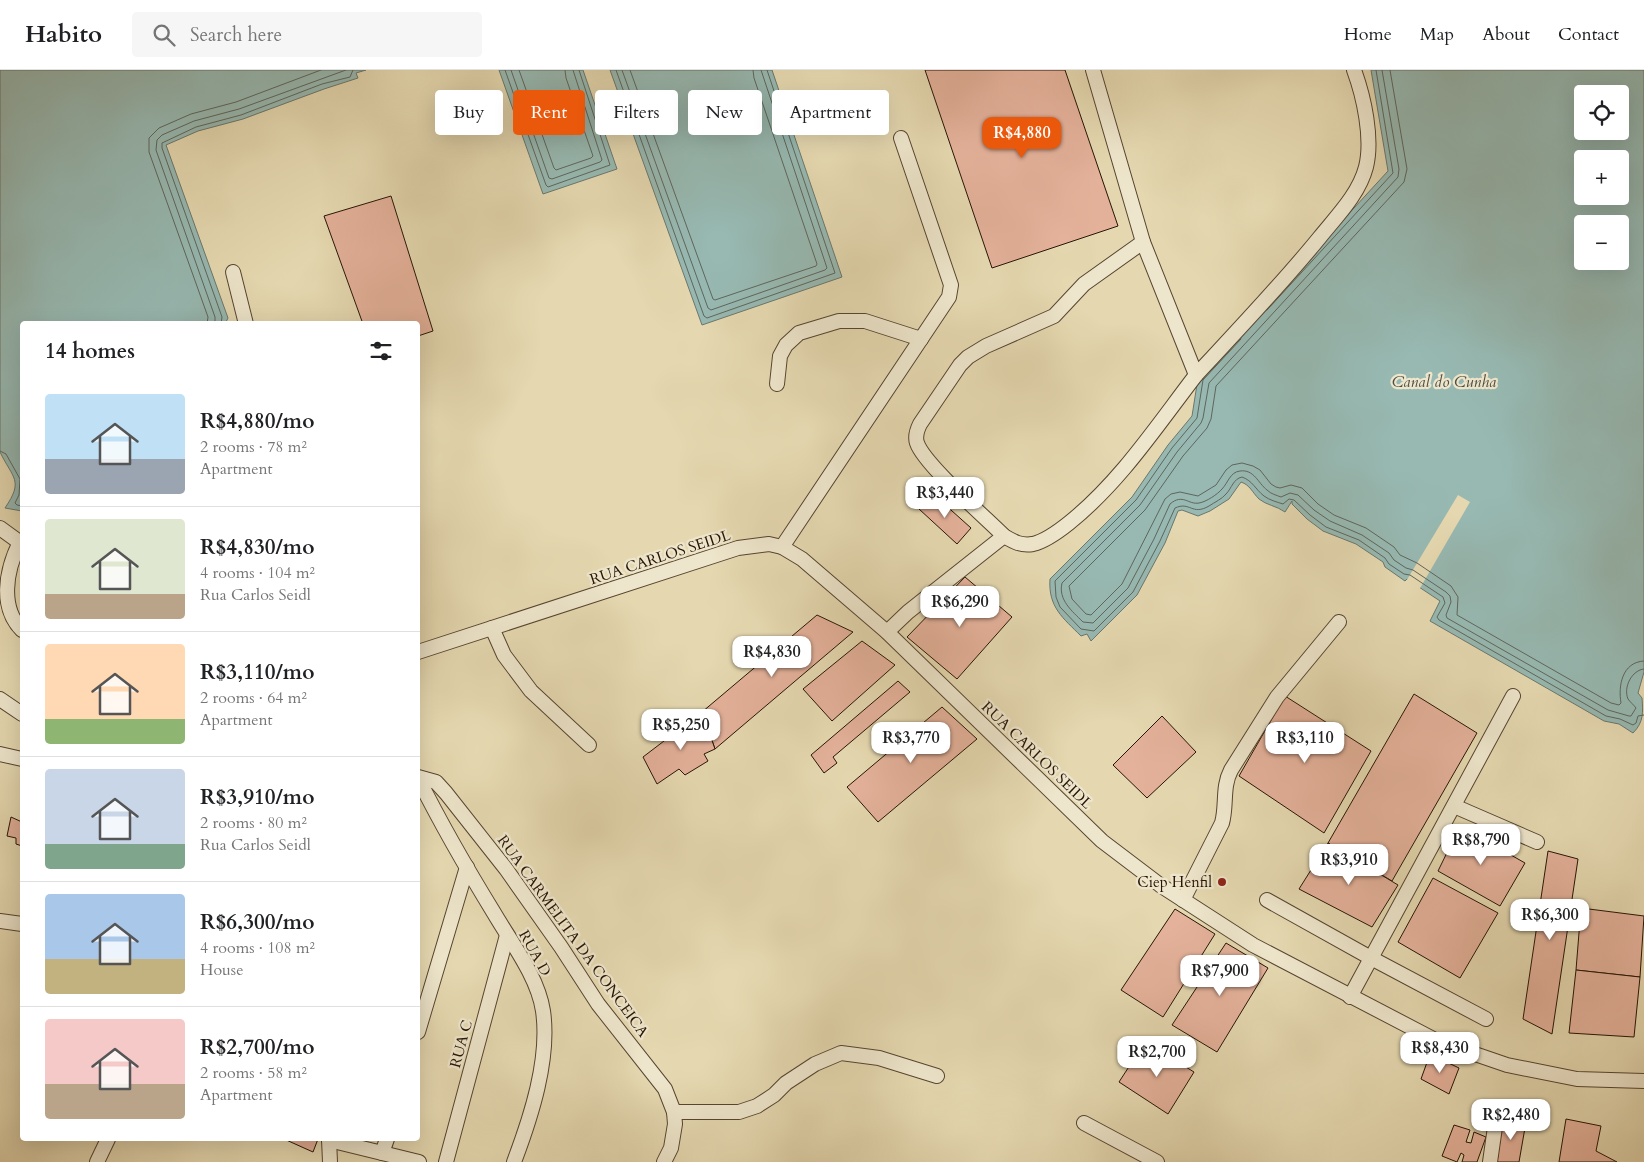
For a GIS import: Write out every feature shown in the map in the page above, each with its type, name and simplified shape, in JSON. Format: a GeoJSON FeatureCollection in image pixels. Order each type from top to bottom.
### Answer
{"type":"FeatureCollection","features":[{"type":"Feature","properties":{"kind":"street"},"geometry":{"type":"LineString","coordinates":[[1093,70],[1143,242],[1196,376]]}},
{"type":"Feature","properties":{"kind":"street"},"geometry":{"type":"LineString","coordinates":[[1143,242],[1084,284],[1054,316],[986,346],[968,357],[960,365],[918,428],[917,443],[933,466],[1004,536],[1014,543],[1020,545],[1034,544],[1060,530],[1086,510],[1115,481],[1196,376],[1288,276],[1344,208],[1359,185],[1366,169],[1369,152],[1369,136],[1354,70]]}},
{"type":"Feature","properties":{"kind":"street"},"geometry":{"type":"LineString","coordinates":[[782,547],[949,297],[951,285],[901,138]]}},
{"type":"Feature","properties":{"kind":"street"},"geometry":{"type":"LineString","coordinates":[[232,272],[245,321]]}},
{"type":"Feature","properties":{"kind":"street"},"geometry":{"type":"LineString","coordinates":[[777,384],[780,356],[786,345],[798,333],[839,321],[865,320],[921,339]]}},
{"type":"Feature","properties":{"kind":"street"},"geometry":{"type":"LineString","coordinates":[[0,528],[20,542]]}},
{"type":"Feature","properties":{"kind":"street"},"geometry":{"type":"LineString","coordinates":[[887,632],[908,612],[1004,536]]}},
{"type":"Feature","properties":{"kind":"street","name":"RUA CARLOS SEIDL"},"geometry":{"type":"LineString","coordinates":[[420,651],[738,548],[770,544],[782,547],[802,559],[887,632],[1102,841],[1160,885],[1253,945],[1437,1041],[1507,1065],[1577,1079],[1644,1081]]}},
{"type":"Feature","properties":{"kind":"street"},"geometry":{"type":"LineString","coordinates":[[20,545],[8,565],[2,587],[4,604],[11,623],[20,629]]}},
{"type":"Feature","properties":{"kind":"street"},"geometry":{"type":"LineString","coordinates":[[1183,900],[1222,823],[1226,779],[1231,770],[1277,697],[1339,622]]}},
{"type":"Feature","properties":{"kind":"street"},"geometry":{"type":"LineString","coordinates":[[492,628],[504,655],[531,691],[589,745]]}},
{"type":"Feature","properties":{"kind":"street"},"geometry":{"type":"LineString","coordinates":[[1350,997],[1513,696]]}},
{"type":"Feature","properties":{"kind":"street"},"geometry":{"type":"LineString","coordinates":[[0,699],[20,713]]}},
{"type":"Feature","properties":{"kind":"street"},"geometry":{"type":"LineString","coordinates":[[0,754],[20,759]]}},
{"type":"Feature","properties":{"kind":"street","name":"RUA CARMELITA DA CONCEICA"},"geometry":{"type":"LineString","coordinates":[[420,777],[436,782],[506,869],[561,947],[598,1004],[665,1089],[674,1112],[674,1135],[671,1148],[664,1162]]}},
{"type":"Feature","properties":{"kind":"street","name":"RUA D"},"geometry":{"type":"LineString","coordinates":[[420,781],[440,821],[537,989],[543,1011],[543,1057],[533,1104],[514,1162]]}},
{"type":"Feature","properties":{"kind":"street"},"geometry":{"type":"LineString","coordinates":[[1454,806],[1537,842]]}},
{"type":"Feature","properties":{"kind":"street"},"geometry":{"type":"LineString","coordinates":[[420,1025],[467,867]]}},
{"type":"Feature","properties":{"kind":"street"},"geometry":{"type":"LineString","coordinates":[[1267,900],[1486,1019]]}},
{"type":"Feature","properties":{"kind":"street"},"geometry":{"type":"LineString","coordinates":[[0,920],[20,924]]}},
{"type":"Feature","properties":{"kind":"street","name":"RUA C"},"geometry":{"type":"LineString","coordinates":[[446,1162],[507,935]]}},
{"type":"Feature","properties":{"kind":"street"},"geometry":{"type":"LineString","coordinates":[[674,1112],[739,1112],[757,1106],[774,1095],[786,1083],[815,1064],[841,1053],[879,1058],[937,1076]]}},
{"type":"Feature","properties":{"kind":"street"},"geometry":{"type":"LineString","coordinates":[[1490,1162],[1496,1120]]}},
{"type":"Feature","properties":{"kind":"street"},"geometry":{"type":"LineString","coordinates":[[1084,1124],[1157,1162]]}},
{"type":"Feature","properties":{"kind":"street"},"geometry":{"type":"LineString","coordinates":[[97,1162],[107,1141]]}},
{"type":"Feature","properties":{"kind":"street"},"geometry":{"type":"LineString","coordinates":[[329,1141],[330,1162]]}},
{"type":"Feature","properties":{"kind":"street"},"geometry":{"type":"LineString","coordinates":[[337,1141],[419,1162]]}},
{"type":"Feature","properties":{"kind":"street"},"geometry":{"type":"LineString","coordinates":[[382,1153],[386,1141]]}},
{"type":"Feature","properties":{"kind":"water"},"geometry":{"type":"Polygon","coordinates":[[[0,70],[366,70],[356,73],[358,78],[243,119],[198,131],[166,145],[228,318],[226,321],[20,321],[20,511],[5,508],[11,499],[15,485],[12,474],[0,452],[0,70]]]}},
{"type":"Feature","properties":{"kind":"water"},"geometry":{"type":"Polygon","coordinates":[[[499,70],[583,70],[595,105],[595,135],[605,135],[617,169],[543,194],[522,135],[585,135],[585,90],[513,90],[513,109],[499,70]]]}},
{"type":"Feature","properties":{"kind":"water"},"geometry":{"type":"Polygon","coordinates":[[[610,70],[772,70],[779,90],[772,90],[772,135],[794,135],[842,277],[702,325],[633,135],[678,135],[678,90],[617,90],[610,70]]]}},
{"type":"Feature","properties":{"kind":"water","name":"Canal do Cunha"},"geometry":{"type":"Polygon","coordinates":[[[1371,70],[1644,70],[1644,672],[1638,693],[1642,698],[1642,717],[1637,729],[1633,733],[1619,724],[1604,721],[1430,621],[1440,601],[1407,579],[1405,581],[1385,567],[1383,562],[1356,544],[1323,531],[1307,519],[1292,504],[1292,501],[1285,512],[1262,501],[1249,487],[1241,482],[1229,499],[1210,511],[1198,516],[1182,510],[1178,511],[1165,543],[1137,595],[1091,641],[1087,634],[1081,636],[1054,605],[1051,597],[1050,579],[1132,497],[1168,445],[1192,416],[1198,378],[1388,171],[1371,70]]]}},
{"type":"Feature","properties":{"kind":"pier"},"geometry":{"type":"Polygon","coordinates":[[[1458,495],[1470,502],[1419,590],[1407,582],[1405,583],[1458,495]]]}},
{"type":"Feature","properties":{"kind":"building"},"geometry":{"type":"Polygon","coordinates":[[[925,70],[1065,70],[1118,226],[992,268],[925,70]]]}},
{"type":"Feature","properties":{"kind":"building"},"geometry":{"type":"Polygon","coordinates":[[[391,196],[433,331],[420,335],[420,321],[362,321],[324,216],[391,196]]]}},
{"type":"Feature","properties":{"kind":"building"},"geometry":{"type":"Polygon","coordinates":[[[932,493],[971,528],[957,544],[919,509],[932,493]]]}},
{"type":"Feature","properties":{"kind":"building"},"geometry":{"type":"Polygon","coordinates":[[[965,577],[1012,617],[957,679],[907,637],[965,577]]]}},
{"type":"Feature","properties":{"kind":"building"},"geometry":{"type":"Polygon","coordinates":[[[817,615],[853,632],[715,749],[702,712],[817,615]]]}},
{"type":"Feature","properties":{"kind":"building"},"geometry":{"type":"Polygon","coordinates":[[[862,641],[895,665],[832,721],[803,689],[862,641]]]}},
{"type":"Feature","properties":{"kind":"building"},"geometry":{"type":"Polygon","coordinates":[[[898,681],[910,692],[833,757],[837,763],[824,773],[811,755],[898,681]]]}},
{"type":"Feature","properties":{"kind":"building"},"geometry":{"type":"Polygon","coordinates":[[[1414,694],[1477,733],[1392,881],[1328,843],[1414,694]]]}},
{"type":"Feature","properties":{"kind":"building"},"geometry":{"type":"Polygon","coordinates":[[[1285,696],[1371,751],[1324,833],[1239,776],[1285,696]]]}},
{"type":"Feature","properties":{"kind":"building"},"geometry":{"type":"Polygon","coordinates":[[[942,707],[977,739],[878,822],[847,787],[942,707]]]}},
{"type":"Feature","properties":{"kind":"building"},"geometry":{"type":"Polygon","coordinates":[[[702,712],[715,749],[704,754],[708,761],[685,775],[679,769],[657,784],[643,757],[702,712]]]}},
{"type":"Feature","properties":{"kind":"building"},"geometry":{"type":"Polygon","coordinates":[[[1162,716],[1196,752],[1147,798],[1113,765],[1162,716]]]}},
{"type":"Feature","properties":{"kind":"building"},"geometry":{"type":"Polygon","coordinates":[[[11,817],[20,821],[20,845],[16,844],[16,838],[7,836],[11,817]]]}},
{"type":"Feature","properties":{"kind":"building"},"geometry":{"type":"Polygon","coordinates":[[[1460,826],[1525,863],[1500,906],[1438,871],[1460,826]]]}},
{"type":"Feature","properties":{"kind":"building"},"geometry":{"type":"Polygon","coordinates":[[[1328,843],[1398,885],[1372,927],[1299,889],[1328,843]]]}},
{"type":"Feature","properties":{"kind":"building"},"geometry":{"type":"Polygon","coordinates":[[[1548,851],[1578,859],[1552,1034],[1523,1019],[1548,851]]]}},
{"type":"Feature","properties":{"kind":"building"},"geometry":{"type":"Polygon","coordinates":[[[1433,878],[1498,913],[1460,978],[1398,942],[1433,878]]]}},
{"type":"Feature","properties":{"kind":"building"},"geometry":{"type":"Polygon","coordinates":[[[1581,908],[1644,916],[1640,977],[1576,970],[1581,908]]]}},
{"type":"Feature","properties":{"kind":"building"},"geometry":{"type":"Polygon","coordinates":[[[1175,909],[1215,934],[1163,1017],[1121,990],[1175,909]]]}},
{"type":"Feature","properties":{"kind":"building"},"geometry":{"type":"Polygon","coordinates":[[[1226,943],[1268,968],[1217,1052],[1172,1025],[1226,943]]]}},
{"type":"Feature","properties":{"kind":"building"},"geometry":{"type":"Polygon","coordinates":[[[1576,970],[1640,977],[1634,1037],[1569,1033],[1576,970]]]}},
{"type":"Feature","properties":{"kind":"building"},"geometry":{"type":"Polygon","coordinates":[[[1145,1042],[1194,1072],[1168,1114],[1119,1082],[1145,1042]]]}},
{"type":"Feature","properties":{"kind":"building"},"geometry":{"type":"Polygon","coordinates":[[[1430,1054],[1459,1068],[1449,1094],[1421,1079],[1430,1054]]]}},
{"type":"Feature","properties":{"kind":"building"},"geometry":{"type":"Polygon","coordinates":[[[1566,1119],[1601,1126],[1596,1151],[1617,1162],[1559,1162],[1566,1119]]]}},
{"type":"Feature","properties":{"kind":"building"},"geometry":{"type":"Polygon","coordinates":[[[1503,1120],[1526,1122],[1519,1162],[1497,1162],[1503,1120]]]}},
{"type":"Feature","properties":{"kind":"building"},"geometry":{"type":"Polygon","coordinates":[[[1454,1125],[1470,1130],[1466,1142],[1471,1143],[1474,1132],[1486,1137],[1477,1162],[1462,1162],[1464,1155],[1461,1153],[1457,1162],[1442,1156],[1454,1125]]]}},
{"type":"Feature","properties":{"kind":"building"},"geometry":{"type":"Polygon","coordinates":[[[288,1141],[317,1141],[313,1152],[288,1141]]]}},
{"type":"Feature","properties":{"kind":"place","name":"Ciep Henfil"},"geometry":{"type":"Point","coordinates":[1222,882]}}]}
